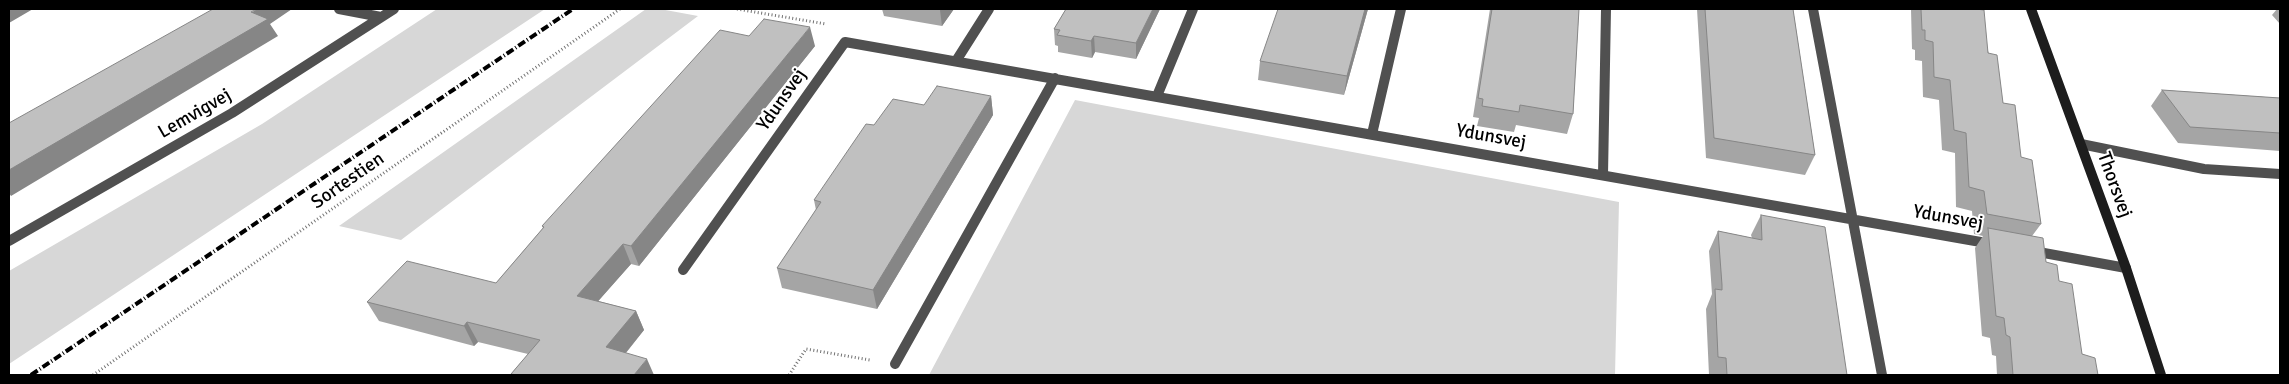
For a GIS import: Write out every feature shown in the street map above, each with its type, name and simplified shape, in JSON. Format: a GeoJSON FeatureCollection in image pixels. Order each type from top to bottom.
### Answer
{"type":"FeatureCollection","features":[{"type":"Feature","properties":{"kind":"street"},"geometry":{"type":"LineString","coordinates":[[339,9],[381,17]]}},
{"type":"Feature","properties":{"kind":"street","name":"Lemvigvej"},"geometry":{"type":"LineString","coordinates":[[9,241],[232,113],[394,9]]}},
{"type":"Feature","properties":{"kind":"street"},"geometry":{"type":"LineString","coordinates":[[956,61],[989,9]]}},
{"type":"Feature","properties":{"kind":"street"},"geometry":{"type":"LineString","coordinates":[[1157,96],[1193,9]]}},
{"type":"Feature","properties":{"kind":"street"},"geometry":{"type":"LineString","coordinates":[[1372,134],[1401,9]]}},
{"type":"Feature","properties":{"kind":"street"},"geometry":{"type":"LineString","coordinates":[[1603,175],[1606,9]]}},
{"type":"Feature","properties":{"kind":"street"},"geometry":{"type":"LineString","coordinates":[[1813,9],[1882,375]]}},
{"type":"Feature","properties":{"kind":"street","name":"Thorsvej"},"geometry":{"type":"LineString","coordinates":[[2031,9],[2126,268],[2160,375]]}},
{"type":"Feature","properties":{"kind":"street","name":"Ydunsvej"},"geometry":{"type":"LineString","coordinates":[[683,270],[845,42],[1999,245]]}},
{"type":"Feature","properties":{"kind":"street"},"geometry":{"type":"LineString","coordinates":[[895,364],[1055,78]]}},
{"type":"Feature","properties":{"kind":"street"},"geometry":{"type":"LineString","coordinates":[[2081,144],[2204,169],[2280,174]]}},
{"type":"Feature","properties":{"kind":"street"},"geometry":{"type":"LineString","coordinates":[[2018,249],[2126,268]]}},
{"type":"Feature","properties":{"kind":"path","name":"Sortestien"},"geometry":{"type":"LineString","coordinates":[[93,375],[620,9]]}},
{"type":"Feature","properties":{"kind":"path"},"geometry":{"type":"LineString","coordinates":[[737,9],[827,24],[845,42]]}},
{"type":"Feature","properties":{"kind":"path"},"geometry":{"type":"LineString","coordinates":[[789,375],[806,349],[895,364]]}},
{"type":"Feature","properties":{"kind":"shaded area"},"geometry":{"type":"Polygon","coordinates":[[[437,9],[545,9],[9,364],[9,271],[262,124],[437,9]]]}},
{"type":"Feature","properties":{"kind":"shaded area"},"geometry":{"type":"Polygon","coordinates":[[[646,9],[660,9],[698,16],[401,240],[339,226],[646,9]]]}},
{"type":"Feature","properties":{"kind":"shaded area"},"geometry":{"type":"Polygon","coordinates":[[[1075,100],[1619,202],[1615,375],[929,375],[1075,100]]]}},
{"type":"Feature","properties":{"kind":"building"},"geometry":{"type":"Polygon","coordinates":[[[213,9],[257,9],[251,12],[268,19],[9,170],[9,123],[213,9]]]}},
{"type":"Feature","properties":{"kind":"building"},"geometry":{"type":"Polygon","coordinates":[[[1066,9],[1153,9],[1136,43],[1094,36],[1091,41],[1057,35],[1060,30],[1054,29],[1066,9]]]}},
{"type":"Feature","properties":{"kind":"building"},"geometry":{"type":"Polygon","coordinates":[[[1278,9],[1365,9],[1347,76],[1260,61],[1278,9]]]}},
{"type":"Feature","properties":{"kind":"building"},"geometry":{"type":"Polygon","coordinates":[[[1492,9],[1579,9],[1573,114],[1520,105],[1519,112],[1482,106],[1483,99],[1478,98],[1492,9]]]}},
{"type":"Feature","properties":{"kind":"building"},"geometry":{"type":"Polygon","coordinates":[[[1705,9],[1793,9],[1815,155],[1714,138],[1705,9]]]}},
{"type":"Feature","properties":{"kind":"building"},"geometry":{"type":"Polygon","coordinates":[[[1921,9],[1984,10],[1988,53],[1997,55],[2003,103],[2015,105],[2021,157],[2032,160],[2041,224],[1987,214],[1984,191],[1969,187],[1966,133],[1954,130],[1950,80],[1934,77],[1933,42],[1925,40],[1925,30],[1922,30],[1921,9]]]}},
{"type":"Feature","properties":{"kind":"building"},"geometry":{"type":"Polygon","coordinates":[[[764,19],[810,27],[631,246],[623,244],[577,296],[636,311],[606,347],[647,359],[634,375],[511,374],[540,340],[467,322],[464,326],[367,302],[407,261],[496,283],[544,227],[542,226],[720,30],[749,36],[764,19]]]}},
{"type":"Feature","properties":{"kind":"building"},"geometry":{"type":"Polygon","coordinates":[[[937,86],[991,96],[873,290],[777,268],[821,202],[814,200],[866,124],[874,125],[893,99],[924,105],[937,86]]]}},
{"type":"Feature","properties":{"kind":"building"},"geometry":{"type":"Polygon","coordinates":[[[2162,90],[2280,98],[2280,133],[2190,127],[2162,90]]]}},
{"type":"Feature","properties":{"kind":"building"},"geometry":{"type":"Polygon","coordinates":[[[1761,215],[1825,227],[1847,375],[1727,375],[1726,358],[1718,357],[1715,289],[1722,290],[1722,285],[1718,231],[1762,240],[1761,215]]]}},
{"type":"Feature","properties":{"kind":"building"},"geometry":{"type":"Polygon","coordinates":[[[1988,228],[2043,238],[2046,262],[2057,265],[2059,281],[2072,284],[2082,354],[2095,358],[2098,375],[2013,375],[2010,337],[2006,335],[2004,318],[1996,316],[1988,228]]]}},
{"type":"Feature","properties":{"kind":"railway"},"geometry":{"type":"LineString","coordinates":[[31,375],[573,9]]}}]}
